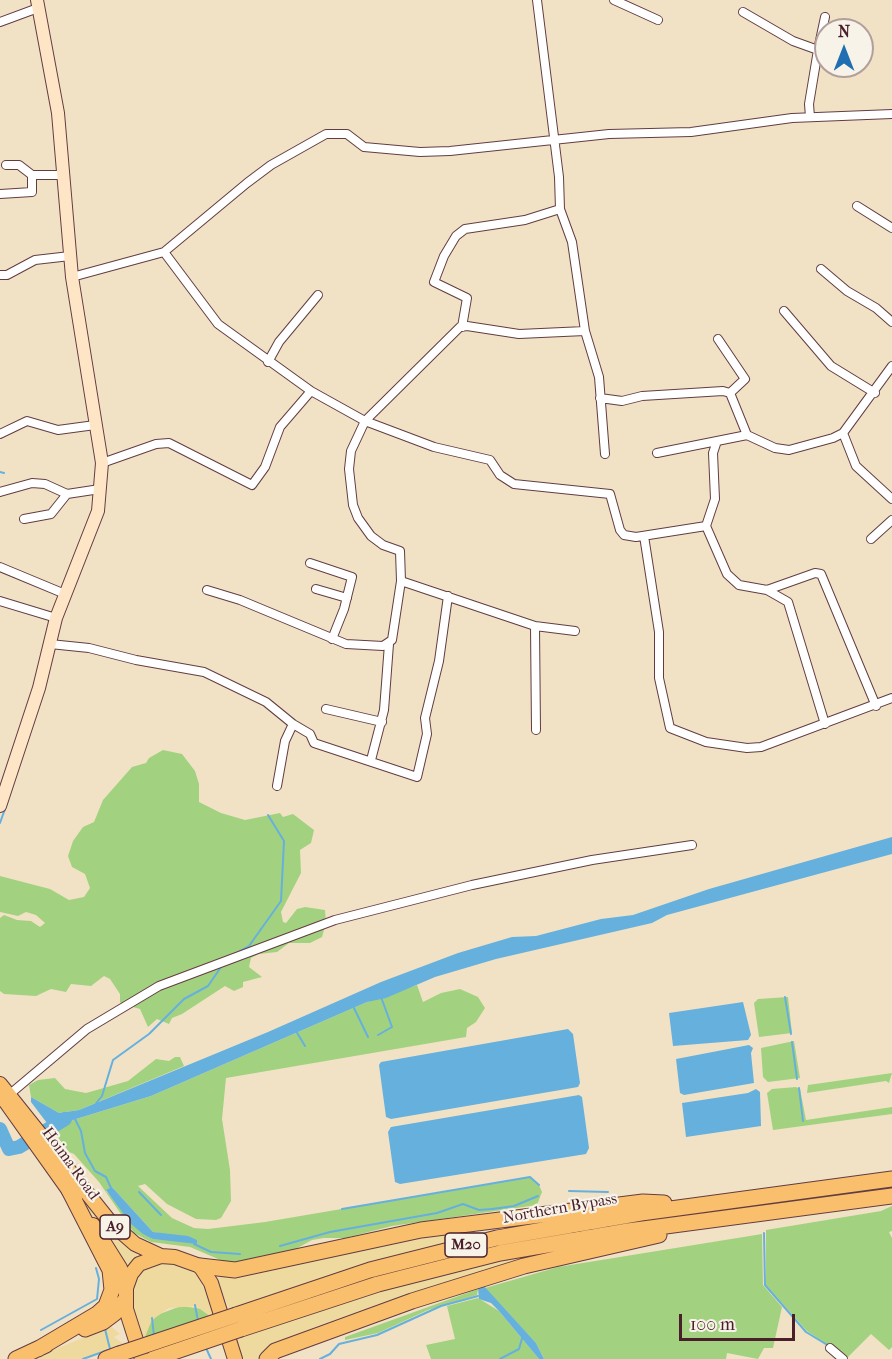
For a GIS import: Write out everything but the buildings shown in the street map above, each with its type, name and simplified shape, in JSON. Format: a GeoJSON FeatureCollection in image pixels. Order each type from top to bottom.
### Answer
{"type":"FeatureCollection","features":[{"type":"Feature","properties":{"kind":"highway","name":"Northern Bypass"},"geometry":{"type":"LineString","coordinates":[[153,1359],[238,1322],[370,1270],[435,1252],[497,1238],[703,1204],[892,1179]]}},
{"type":"Feature","properties":{"kind":"highway"},"geometry":{"type":"LineString","coordinates":[[38,1349],[97,1314],[106,1306],[112,1290],[110,1270],[74,1188]]}},
{"type":"Feature","properties":{"kind":"highway","name":"Northern Bypass"},"geometry":{"type":"LineString","coordinates":[[113,1357],[378,1284],[501,1253],[578,1239],[892,1196]]}},
{"type":"Feature","properties":{"kind":"highway"},"geometry":{"type":"LineString","coordinates":[[200,1266],[235,1270],[345,1244],[490,1220],[643,1202],[703,1204]]}},
{"type":"Feature","properties":{"kind":"highway"},"geometry":{"type":"LineString","coordinates":[[267,1359],[275,1351],[434,1294],[524,1266],[628,1244],[702,1222]]}},
{"type":"Feature","properties":{"kind":"highway"},"geometry":{"type":"LineString","coordinates":[[16,1359],[104,1322],[115,1313],[126,1294]]}},
{"type":"Feature","properties":{"kind":"main road","name":"Hoima Road"},"geometry":{"type":"LineString","coordinates":[[0,1084],[74,1188]]}},
{"type":"Feature","properties":{"kind":"main road","name":"Hoima Road"},"geometry":{"type":"LineString","coordinates":[[5,1094],[58,1158],[120,1268],[142,1359]]}},
{"type":"Feature","properties":{"kind":"main road","name":"A9"},"geometry":{"type":"LineString","coordinates":[[74,1188],[135,1244],[161,1256]]}},
{"type":"Feature","properties":{"kind":"main road"},"geometry":{"type":"LineString","coordinates":[[126,1294],[131,1274],[139,1264],[161,1256],[175,1257],[200,1266],[211,1283],[235,1359]]}},
{"type":"Feature","properties":{"kind":"street"},"geometry":{"type":"LineString","coordinates":[[537,0],[554,138],[560,209],[572,242],[585,331],[599,377],[606,454]]}},
{"type":"Feature","properties":{"kind":"street"},"geometry":{"type":"LineString","coordinates":[[614,0],[658,20]]}},
{"type":"Feature","properties":{"kind":"street"},"geometry":{"type":"LineString","coordinates":[[0,22],[38,4],[58,112],[72,277],[102,463],[98,511],[56,618],[39,688],[0,806]]}},
{"type":"Feature","properties":{"kind":"street"},"geometry":{"type":"LineString","coordinates":[[743,12],[793,41],[814,49]]}},
{"type":"Feature","properties":{"kind":"street"},"geometry":{"type":"LineString","coordinates":[[810,117],[809,104],[814,74]]}},
{"type":"Feature","properties":{"kind":"street"},"geometry":{"type":"LineString","coordinates":[[72,277],[164,252],[246,183],[271,165],[326,134],[347,134],[364,147],[420,152],[477,149],[554,138],[691,132],[810,117],[892,114]]}},
{"type":"Feature","properties":{"kind":"street"},"geometry":{"type":"LineString","coordinates":[[6,165],[19,165],[32,175],[64,175]]}},
{"type":"Feature","properties":{"kind":"street"},"geometry":{"type":"LineString","coordinates":[[0,194],[32,192],[32,175]]}},
{"type":"Feature","properties":{"kind":"street"},"geometry":{"type":"LineString","coordinates":[[857,206],[892,228]]}},
{"type":"Feature","properties":{"kind":"street"},"geometry":{"type":"LineString","coordinates":[[462,327],[467,298],[434,282],[442,261],[456,236],[465,229],[525,220],[560,209]]}},
{"type":"Feature","properties":{"kind":"street"},"geometry":{"type":"LineString","coordinates":[[164,252],[218,324],[311,391],[365,421],[434,447],[490,459],[500,475],[514,484],[610,494],[620,530],[624,535],[644,536],[706,526]]}},
{"type":"Feature","properties":{"kind":"street"},"geometry":{"type":"LineString","coordinates":[[0,275],[7,275],[35,260],[70,256]]}},
{"type":"Feature","properties":{"kind":"street"},"geometry":{"type":"LineString","coordinates":[[821,269],[892,322]]}},
{"type":"Feature","properties":{"kind":"street"},"geometry":{"type":"LineString","coordinates":[[268,362],[279,342],[318,295]]}},
{"type":"Feature","properties":{"kind":"street"},"geometry":{"type":"LineString","coordinates":[[784,310],[831,366],[874,393]]}},
{"type":"Feature","properties":{"kind":"street"},"geometry":{"type":"LineString","coordinates":[[371,760],[382,722],[389,644],[392,640],[401,581],[400,551],[383,545],[371,536],[358,518],[353,505],[349,469],[351,451],[365,421],[447,338],[462,327],[519,334],[585,331]]}},
{"type":"Feature","properties":{"kind":"street"},"geometry":{"type":"LineString","coordinates":[[718,339],[745,379],[730,393]]}},
{"type":"Feature","properties":{"kind":"street"},"geometry":{"type":"LineString","coordinates":[[657,453],[747,435],[775,448],[789,450],[833,438],[843,433],[892,366]]}},
{"type":"Feature","properties":{"kind":"street"},"geometry":{"type":"LineString","coordinates":[[102,463],[156,444],[169,444],[252,485],[265,466],[280,427],[311,391]]}},
{"type":"Feature","properties":{"kind":"street"},"geometry":{"type":"LineString","coordinates":[[600,398],[622,401],[642,396],[723,391],[730,393]]}},
{"type":"Feature","properties":{"kind":"street"},"geometry":{"type":"LineString","coordinates":[[730,393],[747,435]]}},
{"type":"Feature","properties":{"kind":"street"},"geometry":{"type":"LineString","coordinates":[[0,434],[27,421],[58,430],[95,425]]}},
{"type":"Feature","properties":{"kind":"street"},"geometry":{"type":"LineString","coordinates":[[843,433],[856,466],[892,499]]}},
{"type":"Feature","properties":{"kind":"street"},"geometry":{"type":"LineString","coordinates":[[717,441],[713,453],[715,499],[706,526],[730,578],[739,585],[767,590],[788,602],[825,724]]}},
{"type":"Feature","properties":{"kind":"street"},"geometry":{"type":"LineString","coordinates":[[0,492],[32,483],[45,484],[67,494],[100,489]]}},
{"type":"Feature","properties":{"kind":"street"},"geometry":{"type":"LineString","coordinates":[[24,519],[51,514],[67,494]]}},
{"type":"Feature","properties":{"kind":"street"},"geometry":{"type":"LineString","coordinates":[[871,538],[892,520]]}},
{"type":"Feature","properties":{"kind":"street"},"geometry":{"type":"LineString","coordinates":[[644,536],[659,632],[659,678],[670,728],[706,742],[747,748],[778,743],[892,698]]}},
{"type":"Feature","properties":{"kind":"street"},"geometry":{"type":"LineString","coordinates":[[310,563],[352,577],[332,639]]}},
{"type":"Feature","properties":{"kind":"street"},"geometry":{"type":"LineString","coordinates":[[0,567],[65,594]]}},
{"type":"Feature","properties":{"kind":"street"},"geometry":{"type":"LineString","coordinates":[[767,590],[815,573],[821,574],[876,706]]}},
{"type":"Feature","properties":{"kind":"street"},"geometry":{"type":"LineString","coordinates":[[401,581],[535,626],[575,631]]}},
{"type":"Feature","properties":{"kind":"street"},"geometry":{"type":"LineString","coordinates":[[316,589],[347,598]]}},
{"type":"Feature","properties":{"kind":"street"},"geometry":{"type":"LineString","coordinates":[[207,590],[286,618],[332,639],[361,645],[389,644]]}},
{"type":"Feature","properties":{"kind":"street"},"geometry":{"type":"LineString","coordinates":[[50,644],[89,648],[136,660],[204,672],[266,702],[292,724],[310,734],[315,743],[417,777],[427,734],[425,718],[439,661],[448,596]]}},
{"type":"Feature","properties":{"kind":"street"},"geometry":{"type":"LineString","coordinates":[[0,602],[56,618]]}},
{"type":"Feature","properties":{"kind":"street"},"geometry":{"type":"LineString","coordinates":[[535,626],[536,730]]}},
{"type":"Feature","properties":{"kind":"street"},"geometry":{"type":"LineString","coordinates":[[326,710],[382,722]]}},
{"type":"Feature","properties":{"kind":"street"},"geometry":{"type":"LineString","coordinates":[[277,786],[285,741],[292,724]]}},
{"type":"Feature","properties":{"kind":"street"},"geometry":{"type":"LineString","coordinates":[[5,1094],[87,1029],[159,986],[335,920],[472,885],[581,862],[692,845]]}},
{"type":"Feature","properties":{"kind":"street"},"geometry":{"type":"LineString","coordinates":[[830,1348],[843,1359]]}},
{"type":"Feature","properties":{"kind":"green space"},"geometry":{"type":"Polygon","coordinates":[[[163,750],[182,754],[195,771],[199,784],[199,802],[221,813],[245,820],[280,813],[283,817],[293,814],[314,830],[311,843],[300,850],[301,873],[281,912],[283,922],[286,923],[297,909],[305,907],[325,910],[326,923],[322,937],[310,943],[289,943],[277,952],[259,954],[251,958],[249,967],[262,977],[243,982],[243,987],[234,991],[225,986],[172,1018],[169,1024],[157,1019],[148,1027],[140,1009],[133,1007],[126,1011],[120,1002],[120,994],[110,979],[104,976],[91,986],[71,984],[66,992],[51,989],[36,996],[4,994],[0,991],[0,918],[4,915],[17,920],[31,921],[40,927],[45,923],[36,915],[26,912],[18,916],[0,912],[0,876],[50,889],[69,900],[84,897],[90,888],[85,874],[72,867],[68,856],[73,841],[83,827],[94,822],[103,800],[132,767],[146,763],[149,758],[163,750]]]}},
{"type":"Feature","properties":{"kind":"green space"},"geometry":{"type":"Polygon","coordinates":[[[417,985],[423,1002],[441,993],[460,989],[478,997],[485,1008],[476,1022],[467,1028],[466,1037],[226,1078],[222,1119],[230,1170],[231,1201],[221,1218],[196,1219],[167,1204],[145,1184],[138,1186],[172,1218],[194,1228],[208,1229],[265,1222],[530,1177],[539,1185],[542,1192],[537,1205],[392,1226],[345,1238],[312,1240],[292,1251],[246,1264],[225,1262],[190,1247],[151,1242],[134,1233],[99,1182],[74,1154],[69,1152],[53,1131],[61,1127],[63,1123],[151,1096],[367,1002],[417,985]],[[112,1187],[106,1191],[153,1239],[197,1240],[153,1232],[112,1187]]]}},
{"type":"Feature","properties":{"kind":"green space"},"geometry":{"type":"Polygon","coordinates":[[[788,997],[792,1033],[759,1037],[754,1003],[758,999],[788,997]]]}},
{"type":"Feature","properties":{"kind":"green space"},"geometry":{"type":"Polygon","coordinates":[[[794,1041],[800,1078],[768,1082],[763,1077],[761,1048],[794,1041]]]}},
{"type":"Feature","properties":{"kind":"green space"},"geometry":{"type":"Polygon","coordinates":[[[180,1057],[184,1066],[79,1110],[59,1113],[31,1097],[29,1085],[38,1080],[55,1078],[65,1089],[86,1093],[128,1081],[156,1059],[169,1061],[180,1057]]]}},
{"type":"Feature","properties":{"kind":"green space"},"geometry":{"type":"Polygon","coordinates":[[[892,1073],[889,1083],[886,1081],[807,1093],[808,1085],[892,1073]]]}},
{"type":"Feature","properties":{"kind":"green space"},"geometry":{"type":"Polygon","coordinates":[[[796,1087],[800,1089],[806,1120],[892,1107],[892,1114],[773,1130],[767,1093],[772,1089],[796,1087]]]}},
{"type":"Feature","properties":{"kind":"green space"},"geometry":{"type":"Polygon","coordinates":[[[892,1206],[892,1231],[889,1232],[892,1238],[892,1347],[889,1350],[871,1334],[847,1358],[807,1331],[766,1285],[766,1230],[881,1211],[892,1206]]]}},
{"type":"Feature","properties":{"kind":"green space"},"geometry":{"type":"Polygon","coordinates":[[[762,1234],[763,1285],[782,1307],[773,1348],[764,1348],[758,1359],[727,1353],[726,1359],[544,1359],[536,1343],[485,1288],[558,1267],[762,1234]]]}},
{"type":"Feature","properties":{"kind":"green space"},"geometry":{"type":"Polygon","coordinates":[[[478,1289],[477,1295],[428,1310],[378,1333],[345,1340],[345,1337],[478,1289]]]}},
{"type":"Feature","properties":{"kind":"green space"},"geometry":{"type":"Polygon","coordinates":[[[478,1298],[499,1311],[539,1359],[431,1359],[426,1345],[455,1339],[447,1306],[478,1298]]]}},
{"type":"Feature","properties":{"kind":"green space"},"geometry":{"type":"Polygon","coordinates":[[[181,1306],[203,1309],[211,1317],[144,1339],[149,1324],[157,1315],[181,1306]]]}},
{"type":"Feature","properties":{"kind":"sand"},"geometry":{"type":"Polygon","coordinates":[[[70,1183],[117,1238],[142,1257],[127,1268],[70,1183]]]}},
{"type":"Feature","properties":{"kind":"sand"},"geometry":{"type":"Polygon","coordinates":[[[472,1227],[475,1238],[403,1255],[229,1309],[216,1278],[472,1227]]]}},
{"type":"Feature","properties":{"kind":"sand"},"geometry":{"type":"Polygon","coordinates":[[[586,1243],[395,1304],[376,1305],[312,1328],[263,1359],[240,1359],[235,1338],[394,1286],[459,1269],[586,1243]]]}},
{"type":"Feature","properties":{"kind":"sand"},"geometry":{"type":"Polygon","coordinates":[[[159,1263],[187,1266],[197,1273],[215,1315],[211,1317],[196,1306],[169,1308],[152,1320],[144,1339],[132,1303],[133,1290],[136,1279],[145,1269],[159,1263]]]}},
{"type":"Feature","properties":{"kind":"sand"},"geometry":{"type":"Polygon","coordinates":[[[111,1326],[120,1334],[114,1337],[125,1345],[84,1359],[32,1359],[111,1326]]]}},
{"type":"Feature","properties":{"kind":"water"},"geometry":{"type":"Polygon","coordinates":[[[892,837],[892,854],[667,915],[652,923],[496,959],[435,977],[386,998],[367,1002],[151,1096],[63,1123],[61,1127],[53,1131],[31,1102],[31,1097],[59,1113],[79,1110],[268,1032],[381,982],[458,953],[512,937],[536,936],[601,919],[633,915],[709,889],[892,837]]]}},
{"type":"Feature","properties":{"kind":"water"},"geometry":{"type":"Polygon","coordinates":[[[743,1002],[751,1035],[748,1040],[673,1046],[669,1013],[743,1002]]]}},
{"type":"Feature","properties":{"kind":"water"},"geometry":{"type":"Polygon","coordinates":[[[568,1029],[573,1034],[580,1083],[578,1087],[391,1119],[386,1117],[379,1065],[381,1062],[568,1029]]]}},
{"type":"Feature","properties":{"kind":"water"},"geometry":{"type":"Polygon","coordinates":[[[749,1045],[753,1048],[751,1053],[754,1083],[684,1095],[680,1093],[676,1059],[749,1045]]]}},
{"type":"Feature","properties":{"kind":"water"},"geometry":{"type":"Polygon","coordinates":[[[756,1089],[760,1092],[761,1126],[686,1137],[682,1103],[748,1093],[756,1089]]]}},
{"type":"Feature","properties":{"kind":"water"},"geometry":{"type":"Polygon","coordinates":[[[579,1095],[582,1097],[589,1148],[586,1154],[400,1184],[395,1182],[388,1132],[391,1127],[579,1095]]]}},
{"type":"Feature","properties":{"kind":"water"},"geometry":{"type":"Polygon","coordinates":[[[112,1187],[153,1232],[188,1236],[197,1240],[197,1244],[153,1239],[143,1234],[131,1224],[106,1190],[112,1187]]]}},
{"type":"Feature","properties":{"kind":"water"},"geometry":{"type":"Polygon","coordinates":[[[484,1286],[536,1343],[544,1359],[539,1359],[491,1303],[479,1299],[478,1288],[484,1286]]]}},
{"type":"Feature","properties":{"kind":"waterway"},"geometry":{"type":"LineString","coordinates":[[0,472],[4,473]]}},
{"type":"Feature","properties":{"kind":"waterway"},"geometry":{"type":"LineString","coordinates":[[0,823],[5,809]]}},
{"type":"Feature","properties":{"kind":"waterway"},"geometry":{"type":"LineString","coordinates":[[231,956],[249,946],[281,901],[284,841],[268,815]]}},
{"type":"Feature","properties":{"kind":"waterway"},"geometry":{"type":"LineString","coordinates":[[94,1106],[102,1096],[113,1060],[149,1034],[184,999],[208,986],[221,967]]}},
{"type":"Feature","properties":{"kind":"waterway"},"geometry":{"type":"LineString","coordinates":[[378,1035],[392,1027],[381,997]]}},
{"type":"Feature","properties":{"kind":"waterway"},"geometry":{"type":"LineString","coordinates":[[785,997],[791,1034]]}},
{"type":"Feature","properties":{"kind":"waterway"},"geometry":{"type":"LineString","coordinates":[[354,1008],[368,1037]]}},
{"type":"Feature","properties":{"kind":"waterway"},"geometry":{"type":"LineString","coordinates":[[296,1031],[305,1046]]}},
{"type":"Feature","properties":{"kind":"waterway"},"geometry":{"type":"LineString","coordinates":[[792,1042],[797,1079]]}},
{"type":"Feature","properties":{"kind":"waterway"},"geometry":{"type":"LineString","coordinates":[[799,1088],[803,1121]]}},
{"type":"Feature","properties":{"kind":"waterway"},"geometry":{"type":"LineString","coordinates":[[0,1129],[9,1149],[19,1147],[65,1119]]}},
{"type":"Feature","properties":{"kind":"waterway"},"geometry":{"type":"LineString","coordinates":[[75,1119],[81,1131],[85,1153],[95,1171],[106,1177],[111,1188]]}},
{"type":"Feature","properties":{"kind":"waterway"},"geometry":{"type":"LineString","coordinates":[[342,1209],[530,1177],[539,1185]]}},
{"type":"Feature","properties":{"kind":"waterway"},"geometry":{"type":"LineString","coordinates":[[760,1206],[892,1188]]}},
{"type":"Feature","properties":{"kind":"waterway"},"geometry":{"type":"LineString","coordinates":[[569,1191],[608,1192]]}},
{"type":"Feature","properties":{"kind":"waterway"},"geometry":{"type":"LineString","coordinates":[[139,1192],[161,1215]]}},
{"type":"Feature","properties":{"kind":"waterway"},"geometry":{"type":"LineString","coordinates":[[280,1246],[330,1232],[437,1213],[463,1204],[479,1210],[492,1209],[514,1206],[538,1196]]}},
{"type":"Feature","properties":{"kind":"waterway"},"geometry":{"type":"LineString","coordinates":[[764,1233],[765,1285],[806,1332],[829,1346]]}},
{"type":"Feature","properties":{"kind":"waterway"},"geometry":{"type":"LineString","coordinates":[[194,1244],[211,1252],[240,1254]]}},
{"type":"Feature","properties":{"kind":"waterway"},"geometry":{"type":"LineString","coordinates":[[41,1330],[97,1299],[99,1279],[96,1268]]}},
{"type":"Feature","properties":{"kind":"waterway"},"geometry":{"type":"LineString","coordinates":[[320,1359],[330,1354],[339,1344],[377,1335],[441,1306],[478,1296]]}},
{"type":"Feature","properties":{"kind":"waterway"},"geometry":{"type":"LineString","coordinates":[[195,1305],[198,1321]]}},
{"type":"Feature","properties":{"kind":"waterway"},"geometry":{"type":"LineString","coordinates":[[152,1318],[154,1336]]}},
{"type":"Feature","properties":{"kind":"waterway"},"geometry":{"type":"LineString","coordinates":[[105,1329],[110,1349]]}},
{"type":"Feature","properties":{"kind":"waterway"},"geometry":{"type":"LineString","coordinates":[[500,1359],[519,1349],[523,1335]]}},
{"type":"Feature","properties":{"kind":"waterway"},"geometry":{"type":"LineString","coordinates":[[206,1348],[211,1359]]}},
{"type":"Feature","properties":{"kind":"waterway"},"geometry":{"type":"LineString","coordinates":[[83,1359],[108,1350]]}}]}
